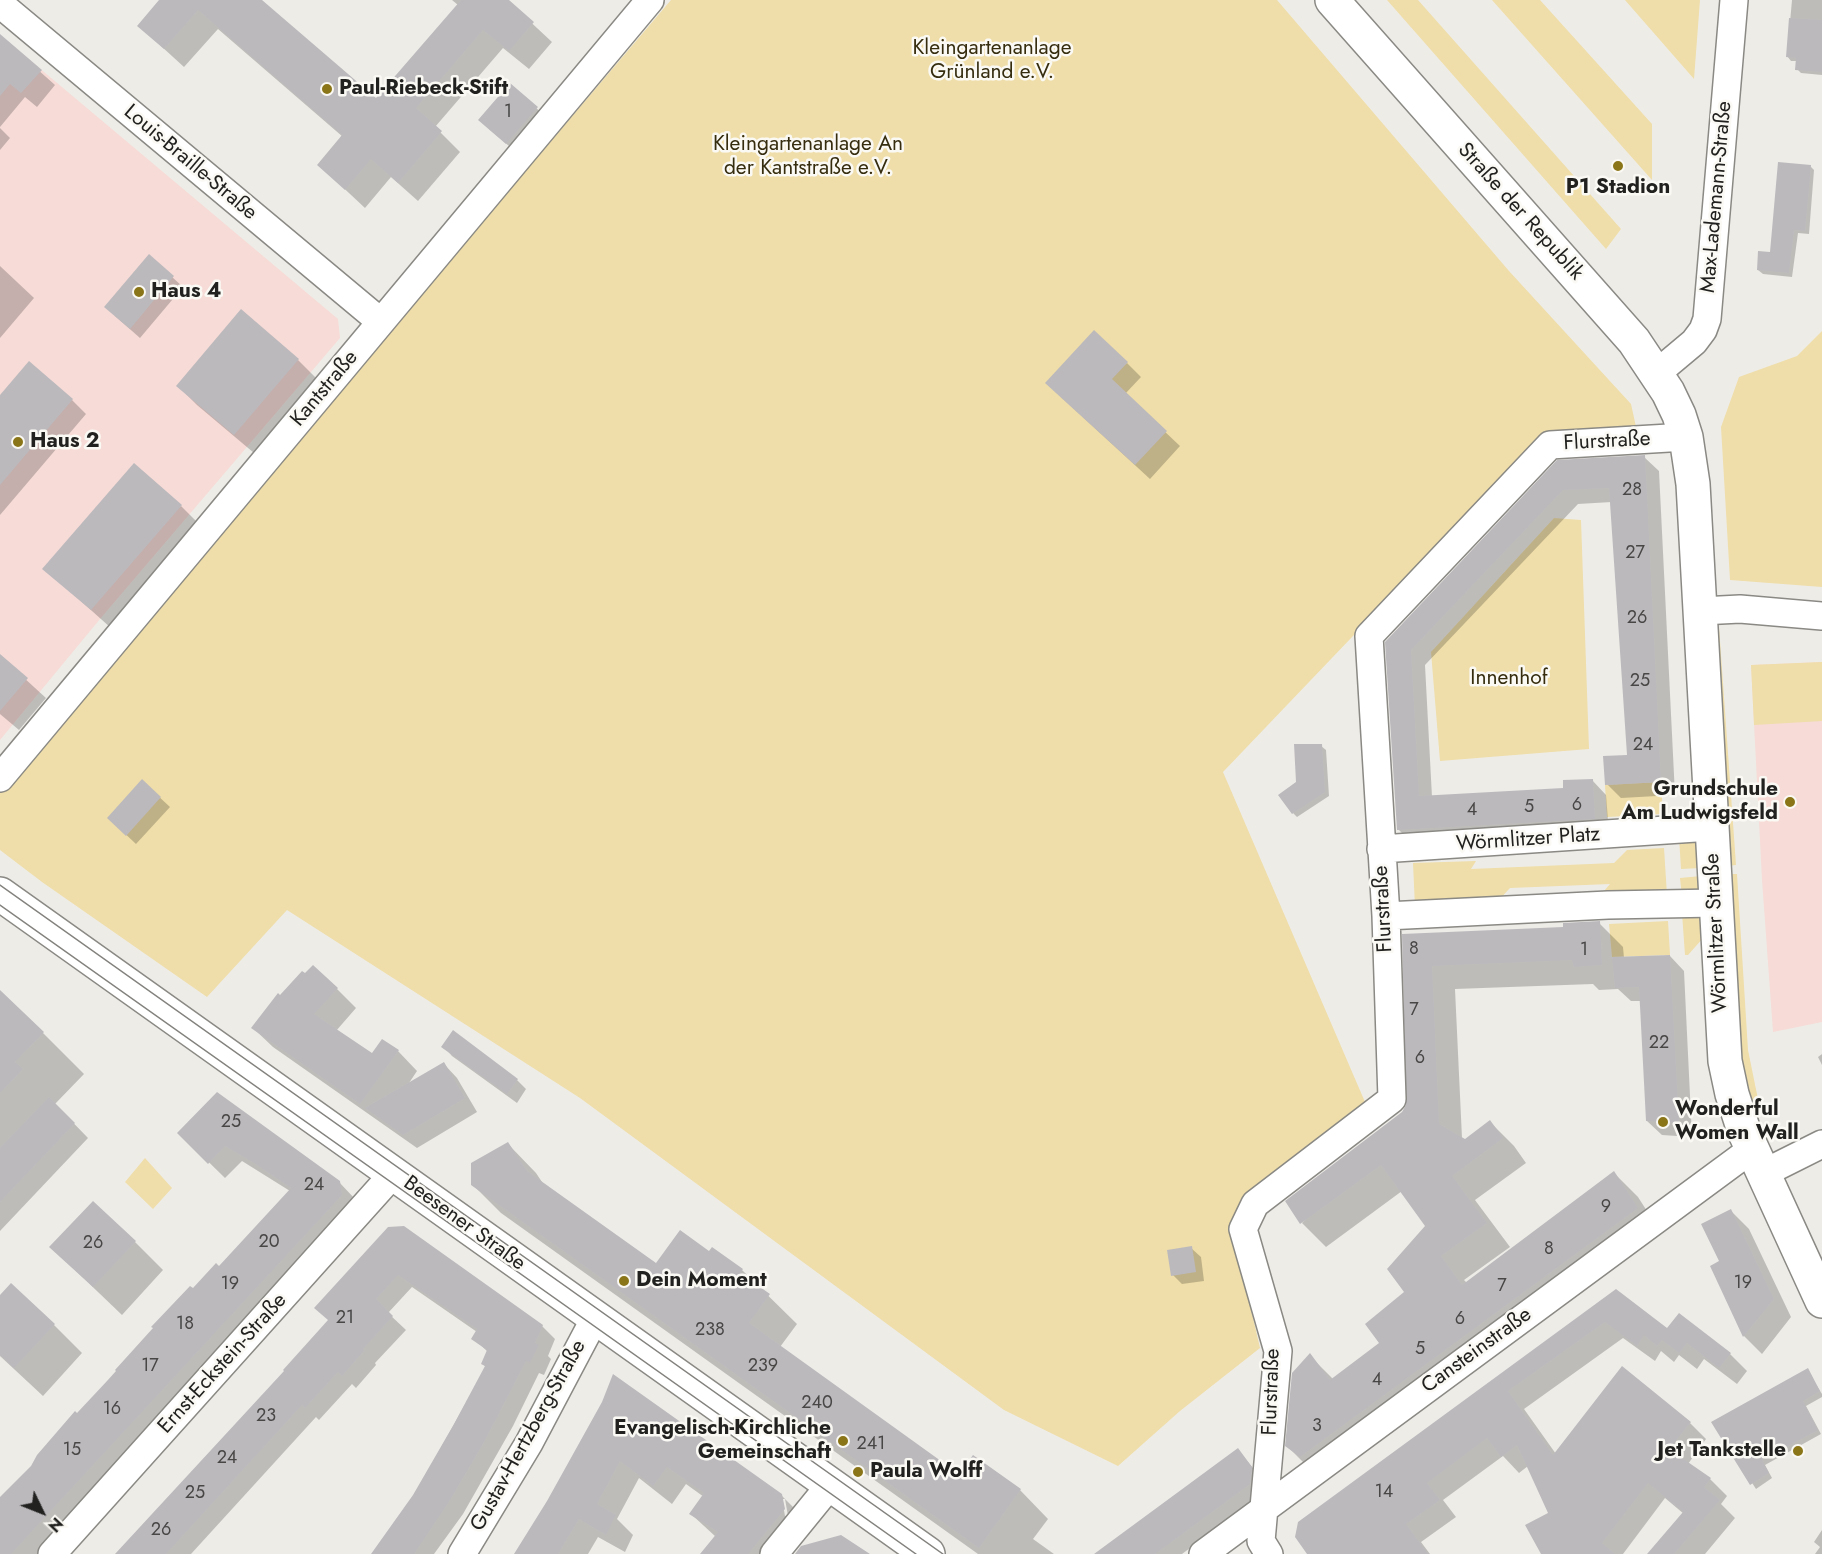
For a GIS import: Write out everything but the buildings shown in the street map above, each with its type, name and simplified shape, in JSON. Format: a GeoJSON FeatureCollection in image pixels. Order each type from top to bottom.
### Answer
{"type":"FeatureCollection","features":[{"type":"Feature","properties":{"kind":"street","name":"Kantstraße"},"geometry":{"type":"LineString","coordinates":[[0,778],[650,0]]}},
{"type":"Feature","properties":{"kind":"street","name":"Straße der Republik"},"geometry":{"type":"LineString","coordinates":[[1332,0],[1634,341],[1656,373],[1679,415],[1686,437]]}},
{"type":"Feature","properties":{"kind":"street","name":"Max-Lademann-Straße"},"geometry":{"type":"LineString","coordinates":[[1656,373],[1694,342],[1703,330],[1707,319],[1734,0]]}},
{"type":"Feature","properties":{"kind":"street","name":"Louis-Braille-Straße"},"geometry":{"type":"LineString","coordinates":[[0,3],[381,322]]}},
{"type":"Feature","properties":{"kind":"street","name":"Wörmlitzer Straße"},"geometry":{"type":"LineString","coordinates":[[1686,437],[1693,484],[1701,611],[1725,1061],[1732,1094],[1757,1162],[1822,1301]]}},
{"type":"Feature","properties":{"kind":"street","name":"Flurstraße"},"geometry":{"type":"LineString","coordinates":[[1265,1507],[1278,1351],[1243,1228],[1256,1204],[1392,1099],[1386,916],[1369,636],[1550,445],[1686,437]]}},
{"type":"Feature","properties":{"kind":"street"},"geometry":{"type":"LineString","coordinates":[[1701,611],[1740,609],[1822,616]]}},
{"type":"Feature","properties":{"kind":"street","name":"Wörmlitzer Platz"},"geometry":{"type":"LineString","coordinates":[[1381,849],[1711,827]]}},
{"type":"Feature","properties":{"kind":"street","name":"Beesener Straße"},"geometry":{"type":"LineString","coordinates":[[0,894],[928,1554]]}},
{"type":"Feature","properties":{"kind":"street"},"geometry":{"type":"LineString","coordinates":[[1386,916],[1608,905],[1716,903]]}},
{"type":"Feature","properties":{"kind":"street","name":"Cansteinstraße"},"geometry":{"type":"LineString","coordinates":[[1203,1554],[1265,1507],[1757,1162],[1822,1144]]}},
{"type":"Feature","properties":{"kind":"street","name":"Ernst-Eckstein-Straße"},"geometry":{"type":"LineString","coordinates":[[52,1554],[394,1173]]}},
{"type":"Feature","properties":{"kind":"street","name":"Gustav-Hertzberg-Straße"},"geometry":{"type":"LineString","coordinates":[[462,1554],[529,1443],[596,1318]]}},
{"type":"Feature","properties":{"kind":"street"},"geometry":{"type":"LineString","coordinates":[[774,1554],[831,1484]]}},
{"type":"Feature","properties":{"kind":"street"},"geometry":{"type":"LineString","coordinates":[[1265,1507],[1261,1541],[1269,1554]]}},
{"type":"Feature","properties":{"kind":"shaded area"},"geometry":{"type":"Polygon","coordinates":[[[0,35],[338,319],[340,338],[0,740],[0,35]]]}},
{"type":"Feature","properties":{"kind":"shaded area","name":"Grundschule Am Ludwigsfeld"},"geometry":{"type":"Polygon","coordinates":[[[1822,662],[1822,1022],[1773,1032],[1762,880],[1751,665],[1822,662]]]}},
{"type":"Feature","properties":{"kind":"green space"},"geometry":{"type":"Polygon","coordinates":[[[671,0],[1277,0],[1509,271],[1631,404],[1638,436],[1547,433],[1223,772],[1365,1102],[1242,1202],[1231,1223],[1260,1348],[1180,1411],[1118,1466],[1004,1410],[580,1098],[287,910],[207,997],[0,850],[0,789],[671,0]]]}},
{"type":"Feature","properties":{"kind":"green space"},"geometry":{"type":"Polygon","coordinates":[[[1387,0],[1418,0],[1621,229],[1606,249],[1387,0]]]}},
{"type":"Feature","properties":{"kind":"green space"},"geometry":{"type":"Polygon","coordinates":[[[1492,0],[1540,0],[1652,124],[1652,180],[1492,0]]]}},
{"type":"Feature","properties":{"kind":"green space"},"geometry":{"type":"Polygon","coordinates":[[[1625,0],[1700,0],[1694,79],[1625,0]]]}},
{"type":"Feature","properties":{"kind":"green space"},"geometry":{"type":"Polygon","coordinates":[[[1822,331],[1822,587],[1730,580],[1721,427],[1739,377],[1797,356],[1822,331]]]}},
{"type":"Feature","properties":{"kind":"green space","name":"Innenhof"},"geometry":{"type":"Polygon","coordinates":[[[1554,518],[1581,520],[1589,749],[1440,761],[1431,652],[1554,518]]]}},
{"type":"Feature","properties":{"kind":"green space"},"geometry":{"type":"Polygon","coordinates":[[[1713,627],[1719,627],[1736,865],[1727,866],[1713,627]]]}},
{"type":"Feature","properties":{"kind":"green space"},"geometry":{"type":"Polygon","coordinates":[[[1822,662],[1822,721],[1754,725],[1751,665],[1822,662]]]}},
{"type":"Feature","properties":{"kind":"green space"},"geometry":{"type":"Polygon","coordinates":[[[1661,782],[1663,814],[1607,817],[1605,785],[1661,782]]]}},
{"type":"Feature","properties":{"kind":"green space"},"geometry":{"type":"Polygon","coordinates":[[[1688,836],[1700,844],[1701,868],[1681,869],[1679,837],[1688,836]]]}},
{"type":"Feature","properties":{"kind":"green space"},"geometry":{"type":"Polygon","coordinates":[[[1664,848],[1667,895],[1598,898],[1610,884],[1510,888],[1496,903],[1415,907],[1413,863],[1476,861],[1471,869],[1614,863],[1627,850],[1664,848]]]}},
{"type":"Feature","properties":{"kind":"green space"},"geometry":{"type":"Polygon","coordinates":[[[1726,874],[1737,874],[1748,1050],[1761,1114],[1752,1113],[1743,1084],[1726,874]]]}},
{"type":"Feature","properties":{"kind":"green space"},"geometry":{"type":"Polygon","coordinates":[[[1701,876],[1702,888],[1691,897],[1682,897],[1680,878],[1701,876]]]}},
{"type":"Feature","properties":{"kind":"green space"},"geometry":{"type":"Polygon","coordinates":[[[1692,912],[1702,921],[1704,937],[1688,955],[1685,955],[1682,913],[1692,912]]]}},
{"type":"Feature","properties":{"kind":"green space"},"geometry":{"type":"Polygon","coordinates":[[[1668,921],[1670,955],[1612,957],[1609,924],[1668,921]]]}},
{"type":"Feature","properties":{"kind":"green space"},"geometry":{"type":"Polygon","coordinates":[[[145,1158],[172,1188],[153,1209],[125,1182],[145,1158]]]}},
{"type":"Feature","properties":{"kind":"tram line"},"geometry":{"type":"LineString","coordinates":[[0,885],[943,1554]]}},
{"type":"Feature","properties":{"kind":"tram line"},"geometry":{"type":"LineString","coordinates":[[0,905],[916,1554]]}},
{"type":"Feature","properties":{"kind":"place","name":"Paul-Riebeck-Stift"},"geometry":{"type":"Point","coordinates":[327,89]}},
{"type":"Feature","properties":{"kind":"place","name":"P1 Stadion"},"geometry":{"type":"Point","coordinates":[1618,166]}},
{"type":"Feature","properties":{"kind":"place","name":"Haus 4"},"geometry":{"type":"Point","coordinates":[139,292]}},
{"type":"Feature","properties":{"kind":"place","name":"Haus 2"},"geometry":{"type":"Point","coordinates":[18,442]}},
{"type":"Feature","properties":{"kind":"place","name":"Grundschule Am Ludwigsfeld"},"geometry":{"type":"Point","coordinates":[1790,802]}},
{"type":"Feature","properties":{"kind":"place","name":"Wonderful Women Wall"},"geometry":{"type":"Point","coordinates":[1663,1122]}},
{"type":"Feature","properties":{"kind":"place","name":"Dein Moment"},"geometry":{"type":"Point","coordinates":[624,1281]}},
{"type":"Feature","properties":{"kind":"place","name":"Evangelisch-Kirchliche Gemeinschaft"},"geometry":{"type":"Point","coordinates":[843,1441]}},
{"type":"Feature","properties":{"kind":"place","name":"Jet Tankstelle"},"geometry":{"type":"Point","coordinates":[1798,1451]}},
{"type":"Feature","properties":{"kind":"place","name":"Paula Wolff"},"geometry":{"type":"Point","coordinates":[858,1472]}},
{"type":"Feature","properties":{"kind":"park label","name":"Kleingartenanlage Grünland e.V."},"geometry":{"type":"Point","coordinates":[992,61]}},
{"type":"Feature","properties":{"kind":"park label","name":"Kleingartenanlage An der Kantstraße e.V."},"geometry":{"type":"Point","coordinates":[808,157]}}]}
